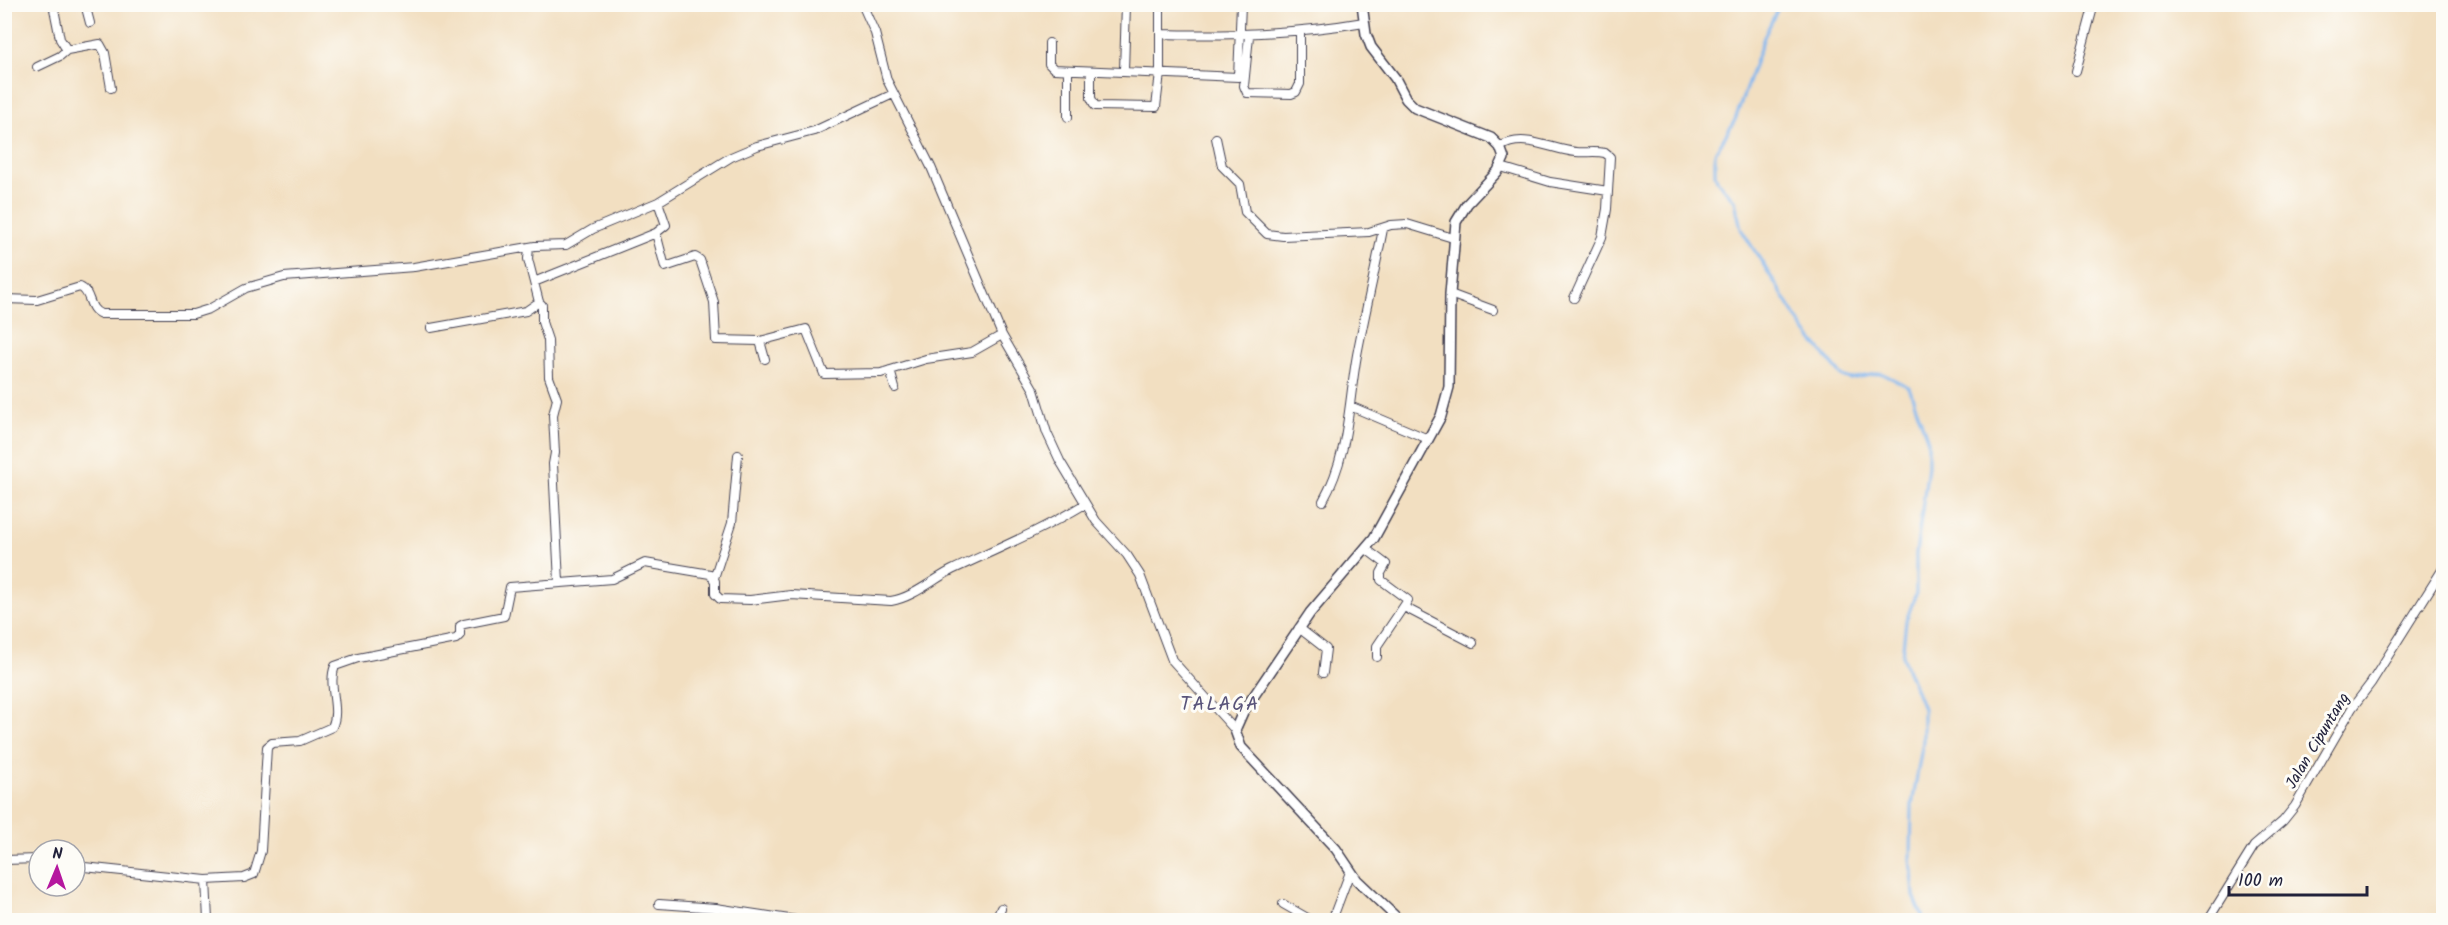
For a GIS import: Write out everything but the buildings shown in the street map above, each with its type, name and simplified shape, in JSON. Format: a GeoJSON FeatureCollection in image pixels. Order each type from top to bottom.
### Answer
{"type":"FeatureCollection","features":[{"type":"Feature","properties":{"kind":"street"},"geometry":{"type":"LineString","coordinates":[[53,4],[60,39],[67,50]]}},
{"type":"Feature","properties":{"kind":"street"},"geometry":{"type":"LineString","coordinates":[[85,4],[90,23]]}},
{"type":"Feature","properties":{"kind":"street"},"geometry":{"type":"LineString","coordinates":[[862,4],[872,24],[883,70],[893,94],[931,167],[1002,335],[1029,381],[1050,441],[1085,504],[1140,574],[1161,638],[1172,660],[1235,730],[1238,743],[1336,849],[1350,872],[1399,921]]}},
{"type":"Feature","properties":{"kind":"street"},"geometry":{"type":"LineString","coordinates":[[1124,71],[1126,4]]}},
{"type":"Feature","properties":{"kind":"street"},"geometry":{"type":"LineString","coordinates":[[1091,70],[1092,103],[1104,108],[1154,108],[1157,104],[1160,73],[1160,4]]}},
{"type":"Feature","properties":{"kind":"street"},"geometry":{"type":"LineString","coordinates":[[1241,4],[1244,36],[1241,77],[1247,93],[1296,92],[1300,84],[1300,32]]}},
{"type":"Feature","properties":{"kind":"street"},"geometry":{"type":"LineString","coordinates":[[1235,730],[1243,712],[1299,628],[1366,549],[1392,509],[1447,401],[1453,238],[1462,210],[1501,166],[1503,154],[1500,147],[1484,135],[1411,106],[1395,78],[1371,47],[1362,4]]}},
{"type":"Feature","properties":{"kind":"street"},"geometry":{"type":"LineString","coordinates":[[2076,71],[2094,4]]}},
{"type":"Feature","properties":{"kind":"street"},"geometry":{"type":"LineString","coordinates":[[1160,34],[1244,36],[1300,32],[1364,22]]}},
{"type":"Feature","properties":{"kind":"street"},"geometry":{"type":"LineString","coordinates":[[1049,43],[1049,64],[1054,69],[1241,77]]}},
{"type":"Feature","properties":{"kind":"street"},"geometry":{"type":"LineString","coordinates":[[37,67],[67,50],[95,44],[103,46],[111,88]]}},
{"type":"Feature","properties":{"kind":"street"},"geometry":{"type":"LineString","coordinates":[[1068,70],[1068,117]]}},
{"type":"Feature","properties":{"kind":"street"},"geometry":{"type":"LineString","coordinates":[[4,299],[38,300],[80,286],[85,290],[93,310],[101,314],[193,314],[209,309],[246,288],[284,277],[414,267],[529,247],[570,243],[589,231],[658,202],[730,157],[814,131],[893,94]]}},
{"type":"Feature","properties":{"kind":"street"},"geometry":{"type":"LineString","coordinates":[[1216,138],[1222,166],[1238,180],[1245,212],[1263,232],[1283,236],[1370,232],[1391,225],[1407,224],[1453,238]]}},
{"type":"Feature","properties":{"kind":"street"},"geometry":{"type":"LineString","coordinates":[[1500,147],[1507,143],[1522,141],[1562,150],[1607,153],[1611,165],[1602,237],[1574,298]]}},
{"type":"Feature","properties":{"kind":"street"},"geometry":{"type":"LineString","coordinates":[[1501,166],[1550,182],[1608,191]]}},
{"type":"Feature","properties":{"kind":"street"},"geometry":{"type":"LineString","coordinates":[[534,282],[656,233],[666,225],[658,202]]}},
{"type":"Feature","properties":{"kind":"street"},"geometry":{"type":"LineString","coordinates":[[1323,501],[1339,465],[1383,229]]}},
{"type":"Feature","properties":{"kind":"street"},"geometry":{"type":"LineString","coordinates":[[656,233],[667,269],[695,257],[700,260],[714,302],[716,340],[759,341],[806,329],[824,374],[881,373],[926,359],[972,352],[1002,335]]}},
{"type":"Feature","properties":{"kind":"street"},"geometry":{"type":"LineString","coordinates":[[529,247],[528,259],[539,302],[542,304],[543,325],[548,340],[551,388],[557,399],[553,415],[555,453],[553,464],[559,582]]}},
{"type":"Feature","properties":{"kind":"street"},"geometry":{"type":"LineString","coordinates":[[1450,294],[1493,310]]}},
{"type":"Feature","properties":{"kind":"street"},"geometry":{"type":"LineString","coordinates":[[431,328],[526,311],[539,302]]}},
{"type":"Feature","properties":{"kind":"street"},"geometry":{"type":"LineString","coordinates":[[759,341],[765,358]]}},
{"type":"Feature","properties":{"kind":"street"},"geometry":{"type":"LineString","coordinates":[[890,370],[896,388]]}},
{"type":"Feature","properties":{"kind":"street"},"geometry":{"type":"LineString","coordinates":[[1350,406],[1428,439]]}},
{"type":"Feature","properties":{"kind":"street"},"geometry":{"type":"LineString","coordinates":[[738,456],[732,523],[714,578],[715,594],[720,599],[750,600],[791,595],[874,601],[898,599],[950,571],[1040,530],[1085,504]]}},
{"type":"Feature","properties":{"kind":"street"},"geometry":{"type":"LineString","coordinates":[[1366,549],[1385,561],[1381,580],[1407,598],[1404,607],[1377,646],[1377,657]]}},
{"type":"Feature","properties":{"kind":"street"},"geometry":{"type":"LineString","coordinates":[[87,867],[206,880],[244,878],[254,874],[261,851],[267,747],[272,743],[300,741],[332,727],[335,720],[332,675],[335,666],[358,657],[456,639],[460,635],[460,626],[464,624],[504,616],[510,587],[616,578],[645,563],[710,574],[714,578]]}},
{"type":"Feature","properties":{"kind":"street","name":"Jalan Cipuntang"},"geometry":{"type":"LineString","coordinates":[[2208,921],[2254,846],[2283,821],[2295,806],[2352,708],[2371,683],[2444,567]]}},
{"type":"Feature","properties":{"kind":"street"},"geometry":{"type":"LineString","coordinates":[[1404,607],[1473,643]]}},
{"type":"Feature","properties":{"kind":"street"},"geometry":{"type":"LineString","coordinates":[[1299,628],[1326,649],[1323,673]]}},
{"type":"Feature","properties":{"kind":"street"},"geometry":{"type":"LineString","coordinates":[[4,860],[27,859]]}},
{"type":"Feature","properties":{"kind":"street"},"geometry":{"type":"LineString","coordinates":[[1332,921],[1350,872]]}},
{"type":"Feature","properties":{"kind":"street"},"geometry":{"type":"LineString","coordinates":[[206,880],[208,921]]}},
{"type":"Feature","properties":{"kind":"street"},"geometry":{"type":"LineString","coordinates":[[659,904],[716,908],[796,921]]}},
{"type":"Feature","properties":{"kind":"street"},"geometry":{"type":"LineString","coordinates":[[1283,904],[1311,921]]}},
{"type":"Feature","properties":{"kind":"street"},"geometry":{"type":"LineString","coordinates":[[996,921],[1001,908]]}},
{"type":"Feature","properties":{"kind":"waterway"},"geometry":{"type":"LineString","coordinates":[[1780,4],[1764,37],[1735,120],[1715,153],[1715,174],[1718,182],[1735,201],[1741,229],[1805,331],[1842,376],[1850,379],[1881,373],[1909,387],[1928,441],[1928,466],[1916,554],[1916,593],[1906,621],[1902,656],[1923,708],[1923,741],[1912,805],[1911,858],[1914,896],[1924,920]]}},
{"type":"Feature","properties":{"kind":"district","name":"TALAGA"},"geometry":{"type":"Point","coordinates":[1220,705]}}]}
